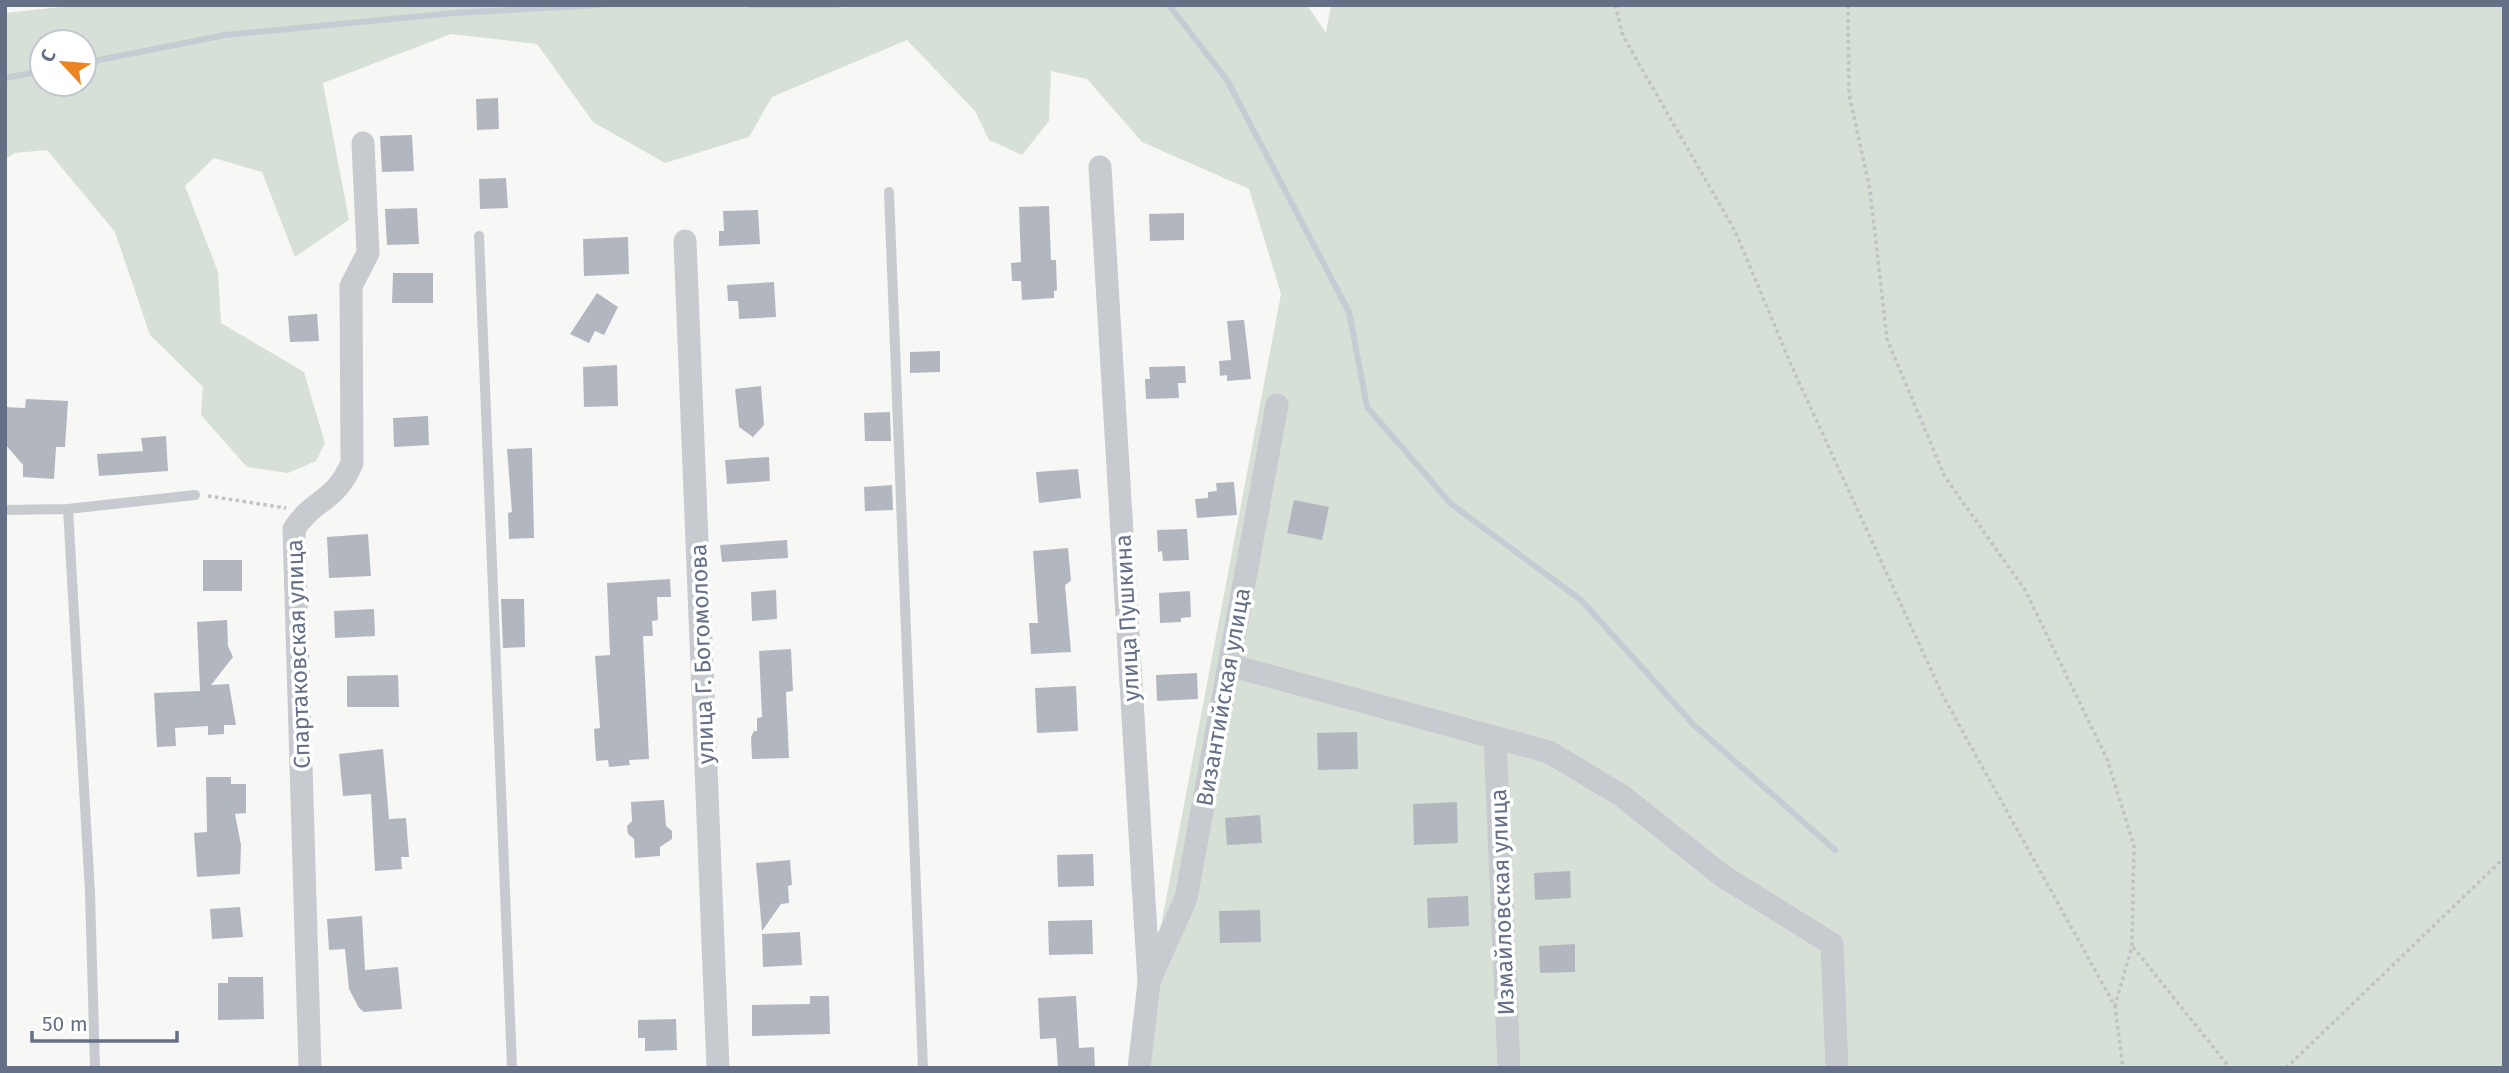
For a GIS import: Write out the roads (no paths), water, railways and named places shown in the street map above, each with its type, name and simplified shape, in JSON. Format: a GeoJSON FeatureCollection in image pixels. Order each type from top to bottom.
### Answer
{"type":"FeatureCollection","features":[{"type":"Feature","properties":{"kind":"street","name":"Спартаковская улица"},"geometry":{"type":"LineString","coordinates":[[310,1068],[294,529],[306,511],[324,503],[342,485],[352,463],[351,286],[368,253],[363,143]]}},
{"type":"Feature","properties":{"kind":"street","name":"улица Пушкина"},"geometry":{"type":"LineString","coordinates":[[1100,167],[1149,983],[1139,1068]]}},
{"type":"Feature","properties":{"kind":"street","name":"улица Г. Богомолова"},"geometry":{"type":"LineString","coordinates":[[685,241],[718,1068]]}},
{"type":"Feature","properties":{"kind":"street","name":"Византийская улица"},"geometry":{"type":"LineString","coordinates":[[1149,983],[1186,898],[1277,405]]}},
{"type":"Feature","properties":{"kind":"street"},"geometry":{"type":"LineString","coordinates":[[1229,665],[1549,751],[1622,796],[1724,877],[1832,944],[1837,1068]]}},
{"type":"Feature","properties":{"kind":"street","name":"Измайловская улица"},"geometry":{"type":"LineString","coordinates":[[1495,737],[1509,1068]]}},
{"type":"Feature","properties":{"kind":"lane"},"geometry":{"type":"LineString","coordinates":[[889,192],[923,1068]]}},
{"type":"Feature","properties":{"kind":"lane"},"geometry":{"type":"LineString","coordinates":[[479,236],[512,1068]]}},
{"type":"Feature","properties":{"kind":"lane"},"geometry":{"type":"LineString","coordinates":[[5,510],[68,509],[195,495]]}},
{"type":"Feature","properties":{"kind":"lane"},"geometry":{"type":"LineString","coordinates":[[68,509],[90,893],[95,1068]]}},
{"type":"Feature","properties":{"kind":"waterway"},"geometry":{"type":"LineString","coordinates":[[98,60],[225,35],[454,13],[599,5]]}},
{"type":"Feature","properties":{"kind":"waterway"},"geometry":{"type":"LineString","coordinates":[[750,5],[838,5]]}},
{"type":"Feature","properties":{"kind":"waterway"},"geometry":{"type":"LineString","coordinates":[[1169,5],[1227,80],[1349,312],[1367,407],[1451,504],[1581,600],[1694,725],[1835,850]]}},
{"type":"Feature","properties":{"kind":"waterway"},"geometry":{"type":"LineString","coordinates":[[5,78],[28,74]]}}]}
